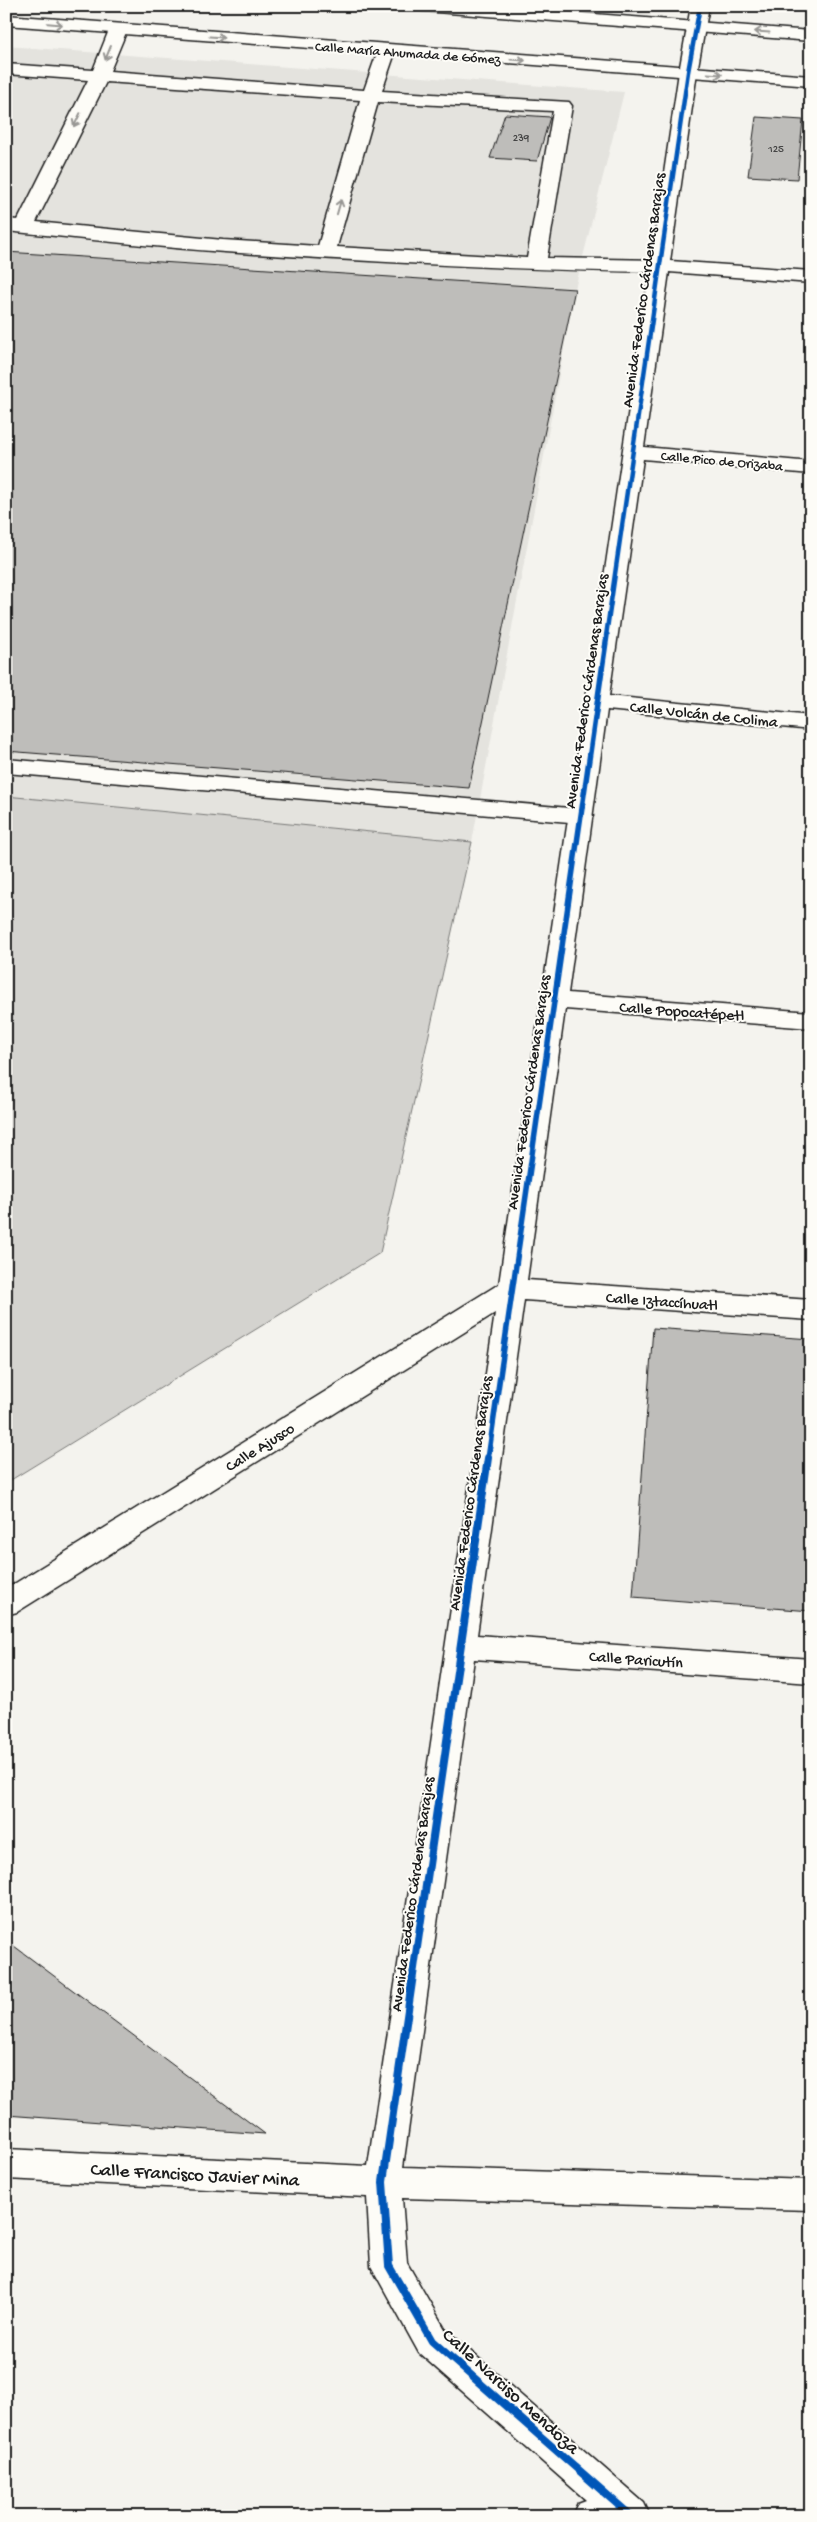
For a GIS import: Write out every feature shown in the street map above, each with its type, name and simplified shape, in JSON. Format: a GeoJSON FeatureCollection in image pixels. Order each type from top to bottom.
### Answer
{"type":"FeatureCollection","features":[{"type":"Feature","properties":{"kind":"street"},"geometry":{"type":"LineString","coordinates":[[423,6],[698,17],[811,36]]}},
{"type":"Feature","properties":{"kind":"street","name":"Avenida Federico Cárdenas Barajas"},"geometry":{"type":"LineString","coordinates":[[383,2182],[688,72],[698,17]]}},
{"type":"Feature","properties":{"kind":"street","name":"Calle María Ahumada de Gómez"},"geometry":{"type":"LineString","coordinates":[[6,20],[118,30],[811,81]]}},
{"type":"Feature","properties":{"kind":"street"},"geometry":{"type":"LineString","coordinates":[[118,30],[99,76],[15,226],[326,253],[536,264],[660,266],[811,277]]}},
{"type":"Feature","properties":{"kind":"street"},"geometry":{"type":"LineString","coordinates":[[326,253],[387,50]]}},
{"type":"Feature","properties":{"kind":"street"},"geometry":{"type":"LineString","coordinates":[[6,69],[372,96],[563,106],[536,264]]}},
{"type":"Feature","properties":{"kind":"street","name":"Calle Pico de Orizaba"},"geometry":{"type":"LineString","coordinates":[[633,452],[811,468]]}},
{"type":"Feature","properties":{"kind":"street","name":"Calle Volcán de Colima"},"geometry":{"type":"LineString","coordinates":[[597,702],[811,723]]}},
{"type":"Feature","properties":{"kind":"street"},"geometry":{"type":"LineString","coordinates":[[6,766],[581,816]]}},
{"type":"Feature","properties":{"kind":"street","name":"Calle Popocatépetl"},"geometry":{"type":"LineString","coordinates":[[554,1000],[811,1020]]}},
{"type":"Feature","properties":{"kind":"street","name":"Calle Iztaccíhuatl"},"geometry":{"type":"LineString","coordinates":[[512,1289],[811,1310]]}},
{"type":"Feature","properties":{"kind":"street","name":"Calle Ajusco"},"geometry":{"type":"LineString","coordinates":[[6,1604],[512,1289]]}},
{"type":"Feature","properties":{"kind":"street","name":"Calle Paricutín"},"geometry":{"type":"LineString","coordinates":[[461,1646],[811,1671]]}},
{"type":"Feature","properties":{"kind":"street","name":"Calle Francisco Javier Mina"},"geometry":{"type":"LineString","coordinates":[[6,2164],[383,2182]]}},
{"type":"Feature","properties":{"kind":"street"},"geometry":{"type":"LineString","coordinates":[[383,2182],[811,2194]]}},
{"type":"Feature","properties":{"kind":"street","name":"Calle Narciso Mendoza"},"geometry":{"type":"LineString","coordinates":[[383,2182],[389,2266],[432,2341],[614,2512]]}},
{"type":"Feature","properties":{"kind":"shaded area"},"geometry":{"type":"Polygon","coordinates":[[[6,46],[624,92],[575,289],[472,842],[6,796],[6,46]]]}},
{"type":"Feature","properties":{"kind":"shaded area"},"geometry":{"type":"Polygon","coordinates":[[[6,796],[472,842],[380,1253],[6,1483],[6,796]]]}},
{"type":"Feature","properties":{"kind":"building"},"geometry":{"type":"Polygon","coordinates":[[[505,114],[550,117],[537,161],[490,158],[505,114]]]}},
{"type":"Feature","properties":{"kind":"building"},"geometry":{"type":"Polygon","coordinates":[[[756,117],[803,120],[797,179],[748,176],[756,117]]]}},
{"type":"Feature","properties":{"kind":"building"},"geometry":{"type":"Polygon","coordinates":[[[6,252],[575,289],[469,788],[6,751],[6,252]]]}},
{"type":"Feature","properties":{"kind":"building"},"geometry":{"type":"Polygon","coordinates":[[[653,1328],[811,1339],[811,1611],[633,1597],[653,1328]]]}},
{"type":"Feature","properties":{"kind":"building"},"geometry":{"type":"Polygon","coordinates":[[[6,1940],[265,2134],[6,2115],[6,1940]]]}},
{"type":"Feature","properties":{"kind":"cycle path"},"geometry":{"type":"LineString","coordinates":[[631,2516],[432,2341],[389,2266],[383,2182],[688,72],[700,6]]}}]}
